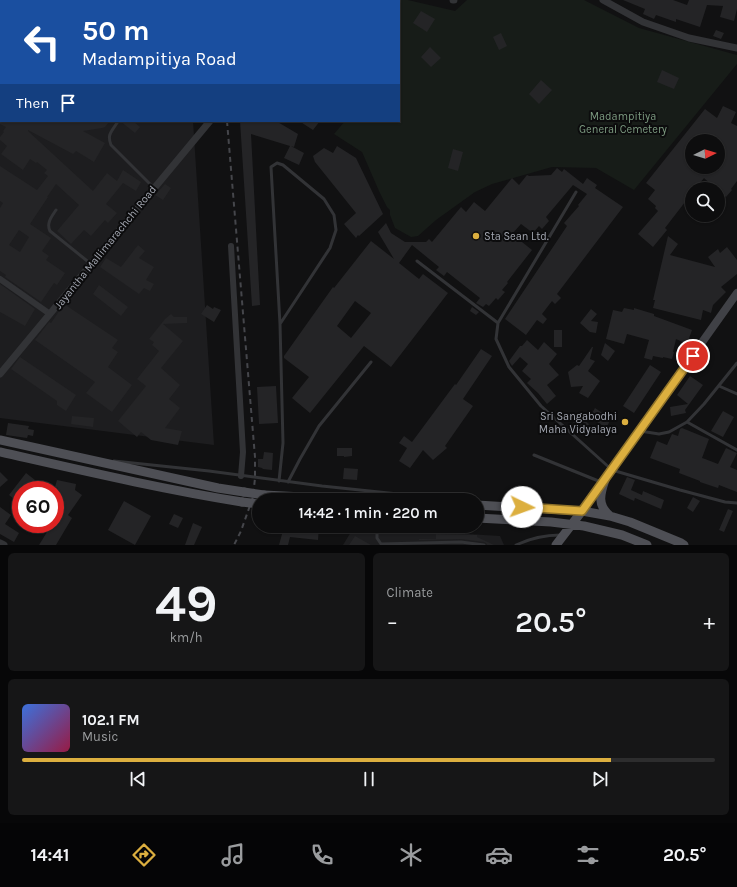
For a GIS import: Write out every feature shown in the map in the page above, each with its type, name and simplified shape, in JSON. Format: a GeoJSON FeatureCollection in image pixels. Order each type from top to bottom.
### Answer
{"type":"FeatureCollection","features":[{"type":"Feature","properties":{"kind":"main road"},"geometry":{"type":"LineString","coordinates":[[559,540],[612,470],[737,293]]}},
{"type":"Feature","properties":{"kind":"main road"},"geometry":{"type":"LineString","coordinates":[[0,440],[218,488],[252,493]]}},
{"type":"Feature","properties":{"kind":"main road"},"geometry":{"type":"LineString","coordinates":[[0,452],[215,498],[252,503]]}},
{"type":"Feature","properties":{"kind":"main road"},"geometry":{"type":"LineString","coordinates":[[50,463],[52,452]]}},
{"type":"Feature","properties":{"kind":"main road"},"geometry":{"type":"LineString","coordinates":[[604,481],[601,493],[601,502],[605,512],[610,516]]}},
{"type":"Feature","properties":{"kind":"main road"},"geometry":{"type":"LineString","coordinates":[[484,505],[582,511],[610,516],[630,522],[684,545]]}},
{"type":"Feature","properties":{"kind":"main road"},"geometry":{"type":"LineString","coordinates":[[484,518],[572,524],[609,531],[646,545]]}},
{"type":"Feature","properties":{"kind":"main road"},"geometry":{"type":"LineString","coordinates":[[551,522],[558,528],[559,540]]}},
{"type":"Feature","properties":{"kind":"street"},"geometry":{"type":"LineString","coordinates":[[603,0],[643,22],[689,38],[737,48]]}},
{"type":"Feature","properties":{"kind":"street","name":"Jayantha Mallimarachchi Road"},"geometry":{"type":"LineString","coordinates":[[0,374],[209,122]]}},
{"type":"Feature","properties":{"kind":"street"},"geometry":{"type":"LineString","coordinates":[[231,246],[243,452],[241,476]]}},
{"type":"Feature","properties":{"kind":"street"},"geometry":{"type":"LineString","coordinates":[[0,279],[50,314]]}},
{"type":"Feature","properties":{"kind":"street"},"geometry":{"type":"LineString","coordinates":[[0,543],[4,545]]}},
{"type":"Feature","properties":{"kind":"lane"},"geometry":{"type":"LineString","coordinates":[[117,123],[109,135],[111,145],[154,188]]}},
{"type":"Feature","properties":{"kind":"lane"},"geometry":{"type":"LineString","coordinates":[[279,481],[283,443],[280,324],[271,167],[277,163],[283,164],[324,199],[334,215],[336,230],[330,248],[280,324]]}},
{"type":"Feature","properties":{"kind":"lane"},"geometry":{"type":"LineString","coordinates":[[576,192],[498,323],[496,339],[510,368],[541,406],[612,470],[717,500],[737,503]]}},
{"type":"Feature","properties":{"kind":"lane"},"geometry":{"type":"LineString","coordinates":[[56,210],[48,224],[48,228],[91,265]]}},
{"type":"Feature","properties":{"kind":"lane"},"geometry":{"type":"LineString","coordinates":[[417,261],[498,323]]}},
{"type":"Feature","properties":{"kind":"lane"},"geometry":{"type":"LineString","coordinates":[[288,482],[319,426],[371,362]]}},
{"type":"Feature","properties":{"kind":"lane"},"geometry":{"type":"LineString","coordinates":[[640,431],[659,434],[669,432],[687,422],[704,404],[737,363]]}},
{"type":"Feature","properties":{"kind":"lane"},"geometry":{"type":"LineString","coordinates":[[719,386],[737,394]]}},
{"type":"Feature","properties":{"kind":"lane"},"geometry":{"type":"LineString","coordinates":[[687,422],[737,450]]}},
{"type":"Feature","properties":{"kind":"lane"},"geometry":{"type":"LineString","coordinates":[[534,455],[604,481]]}},
{"type":"Feature","properties":{"kind":"lane"},"geometry":{"type":"LineString","coordinates":[[82,459],[152,464],[279,481],[390,493]]}},
{"type":"Feature","properties":{"kind":"lane"},"geometry":{"type":"LineString","coordinates":[[377,533],[377,538],[381,544],[461,542],[484,545]]}},
{"type":"Feature","properties":{"kind":"lane"},"geometry":{"type":"LineString","coordinates":[[516,545],[528,540],[550,535],[559,540]]}},
{"type":"Feature","properties":{"kind":"shaded area"},"geometry":{"type":"Polygon","coordinates":[[[0,122],[193,122],[214,445],[0,418],[0,122]]]}},
{"type":"Feature","properties":{"kind":"shaded area"},"geometry":{"type":"Polygon","coordinates":[[[350,533],[451,533],[500,536],[504,545],[343,545],[350,533]]]}},
{"type":"Feature","properties":{"kind":"green space","name":"Madampitiya General Cemetery"},"geometry":{"type":"Polygon","coordinates":[[[400,0],[408,0],[455,11],[467,0],[584,0],[639,28],[737,55],[737,64],[634,190],[596,168],[552,167],[492,184],[475,192],[436,220],[418,236],[411,237],[395,228],[390,215],[390,210],[379,191],[362,152],[334,134],[344,122],[400,122],[400,0]]]}},
{"type":"Feature","properties":{"kind":"building"},"geometry":{"type":"Polygon","coordinates":[[[623,0],[673,0],[687,5],[689,0],[737,0],[737,9],[734,21],[720,17],[723,6],[707,5],[700,27],[676,19],[676,22],[656,15],[654,19],[643,14],[645,9],[623,0]]]}},
{"type":"Feature","properties":{"kind":"building"},"geometry":{"type":"Polygon","coordinates":[[[421,11],[435,19],[427,32],[413,23],[421,11]]]}},
{"type":"Feature","properties":{"kind":"building"},"geometry":{"type":"Polygon","coordinates":[[[716,30],[724,33],[721,39],[713,36],[716,30]]]}},
{"type":"Feature","properties":{"kind":"building"},"geometry":{"type":"Polygon","coordinates":[[[501,33],[507,46],[499,50],[493,37],[501,33]]]}},
{"type":"Feature","properties":{"kind":"building"},"geometry":{"type":"Polygon","coordinates":[[[430,47],[441,58],[431,67],[421,57],[430,47]]]}},
{"type":"Feature","properties":{"kind":"building"},"geometry":{"type":"Polygon","coordinates":[[[662,70],[679,78],[674,89],[657,82],[662,70]]]}},
{"type":"Feature","properties":{"kind":"building"},"geometry":{"type":"Polygon","coordinates":[[[541,80],[552,90],[539,104],[529,94],[541,80]]]}},
{"type":"Feature","properties":{"kind":"building"},"geometry":{"type":"Polygon","coordinates":[[[723,106],[736,112],[731,123],[737,126],[737,181],[726,197],[725,182],[708,182],[704,178],[701,182],[685,182],[685,202],[665,228],[667,230],[653,247],[638,234],[658,211],[655,208],[656,206],[648,199],[655,190],[646,183],[685,134],[685,174],[725,174],[725,134],[685,134],[705,109],[717,118],[723,106]]]}},
{"type":"Feature","properties":{"kind":"building"},"geometry":{"type":"Polygon","coordinates":[[[0,122],[109,122],[105,127],[83,131],[105,143],[94,162],[76,151],[73,154],[28,131],[93,191],[107,173],[117,181],[123,170],[141,182],[136,191],[123,183],[106,204],[117,213],[108,223],[105,220],[91,236],[84,230],[71,244],[57,231],[79,205],[56,184],[30,224],[51,238],[42,251],[49,256],[46,260],[65,273],[57,285],[54,283],[41,302],[5,277],[6,275],[0,271],[0,208],[3,203],[0,201],[0,166],[37,190],[48,176],[44,173],[47,170],[37,162],[36,163],[30,159],[23,170],[1,154],[7,146],[0,140],[0,137],[6,127],[0,124],[0,122]],[[19,230],[9,245],[20,252],[29,237],[19,230]]]}},
{"type":"Feature","properties":{"kind":"building"},"geometry":{"type":"Polygon","coordinates":[[[121,122],[134,122],[140,127],[135,133],[121,122]]]}},
{"type":"Feature","properties":{"kind":"building"},"geometry":{"type":"Polygon","coordinates":[[[240,122],[278,122],[298,134],[294,147],[291,146],[304,153],[299,165],[284,158],[290,146],[251,134],[260,305],[252,306],[240,122]]]}},
{"type":"Feature","properties":{"kind":"building"},"geometry":{"type":"Polygon","coordinates":[[[301,122],[319,122],[313,130],[301,122]]]}},
{"type":"Feature","properties":{"kind":"building"},"geometry":{"type":"Polygon","coordinates":[[[337,146],[356,158],[383,214],[356,238],[344,224],[356,213],[315,162],[313,156],[324,148],[333,153],[337,146]]]}},
{"type":"Feature","properties":{"kind":"building"},"geometry":{"type":"Polygon","coordinates":[[[453,149],[463,152],[458,171],[448,168],[453,149]]]}},
{"type":"Feature","properties":{"kind":"building"},"geometry":{"type":"Polygon","coordinates":[[[557,168],[562,172],[564,169],[583,184],[587,178],[597,185],[595,188],[623,207],[557,294],[561,298],[555,304],[552,301],[542,314],[547,319],[543,324],[537,320],[526,335],[505,319],[567,226],[564,223],[587,194],[573,185],[546,217],[549,221],[542,229],[539,226],[533,233],[521,224],[512,234],[532,250],[507,282],[508,283],[502,290],[505,292],[498,300],[496,298],[489,306],[486,304],[483,307],[476,303],[480,298],[447,272],[444,276],[436,270],[439,267],[412,245],[399,263],[419,279],[423,274],[448,293],[391,367],[364,346],[310,413],[292,398],[309,377],[284,358],[284,356],[333,287],[334,288],[371,241],[394,259],[378,232],[386,223],[391,233],[405,242],[426,242],[429,239],[432,242],[461,207],[466,212],[474,202],[485,211],[512,178],[519,185],[527,175],[551,175],[557,168]],[[355,301],[337,326],[351,338],[371,313],[355,301]]]}},
{"type":"Feature","properties":{"kind":"building"},"geometry":{"type":"Polygon","coordinates":[[[165,184],[171,188],[163,200],[155,195],[165,184]]]}},
{"type":"Feature","properties":{"kind":"building"},"geometry":{"type":"Polygon","coordinates":[[[668,236],[678,244],[670,255],[715,267],[708,257],[718,249],[720,253],[727,247],[737,260],[737,274],[721,287],[726,292],[713,305],[711,313],[703,310],[701,320],[653,308],[655,300],[653,300],[668,236]]]}},
{"type":"Feature","properties":{"kind":"building"},"geometry":{"type":"Polygon","coordinates":[[[138,245],[145,251],[139,258],[154,267],[146,280],[154,284],[150,291],[144,288],[139,294],[100,267],[106,258],[121,267],[138,245]]]}},
{"type":"Feature","properties":{"kind":"building"},"geometry":{"type":"Polygon","coordinates":[[[0,284],[35,309],[25,326],[0,312],[0,284]]]}},
{"type":"Feature","properties":{"kind":"building"},"geometry":{"type":"Polygon","coordinates":[[[99,285],[128,307],[121,316],[93,294],[99,285]]]}},
{"type":"Feature","properties":{"kind":"building"},"geometry":{"type":"Polygon","coordinates":[[[64,304],[118,340],[112,348],[118,352],[108,367],[132,385],[112,412],[86,393],[95,382],[35,340],[49,322],[51,323],[64,304]]]}},
{"type":"Feature","properties":{"kind":"building"},"geometry":{"type":"Polygon","coordinates":[[[207,305],[213,309],[214,307],[221,310],[214,322],[201,314],[207,305]]]}},
{"type":"Feature","properties":{"kind":"building"},"geometry":{"type":"Polygon","coordinates":[[[472,307],[479,312],[476,315],[470,311],[472,307]]]}},
{"type":"Feature","properties":{"kind":"building"},"geometry":{"type":"Polygon","coordinates":[[[624,308],[634,310],[634,308],[654,314],[654,316],[692,330],[687,344],[676,339],[672,359],[653,356],[652,360],[644,358],[649,340],[627,334],[624,344],[606,339],[613,310],[622,312],[624,308]]]}},
{"type":"Feature","properties":{"kind":"building"},"geometry":{"type":"Polygon","coordinates":[[[591,309],[597,314],[591,321],[598,322],[596,333],[590,332],[580,323],[591,309]]]}},
{"type":"Feature","properties":{"kind":"building"},"geometry":{"type":"Polygon","coordinates":[[[171,314],[174,317],[187,317],[187,323],[163,324],[183,341],[161,368],[180,385],[169,399],[180,408],[165,428],[182,431],[178,445],[151,440],[141,432],[137,437],[118,421],[146,386],[137,379],[159,351],[152,345],[154,342],[149,339],[165,319],[171,314]]]}},
{"type":"Feature","properties":{"kind":"building"},"geometry":{"type":"Polygon","coordinates":[[[554,330],[562,330],[562,347],[554,347],[554,330]]]}},
{"type":"Feature","properties":{"kind":"building"},"geometry":{"type":"Polygon","coordinates":[[[527,340],[538,350],[544,342],[557,354],[549,364],[559,375],[547,385],[556,396],[547,404],[527,383],[531,379],[522,371],[528,364],[520,357],[512,366],[509,361],[520,346],[522,346],[527,340]]]}},
{"type":"Feature","properties":{"kind":"building"},"geometry":{"type":"Polygon","coordinates":[[[605,343],[615,351],[608,361],[601,355],[605,343]]]}},
{"type":"Feature","properties":{"kind":"building"},"geometry":{"type":"Polygon","coordinates":[[[592,347],[590,359],[595,361],[588,371],[600,381],[588,398],[579,393],[583,386],[571,387],[568,372],[577,365],[579,366],[592,347]]]}},
{"type":"Feature","properties":{"kind":"building"},"geometry":{"type":"Polygon","coordinates":[[[481,349],[492,356],[463,399],[473,406],[445,446],[447,448],[433,460],[423,450],[410,468],[399,461],[407,448],[399,443],[404,436],[412,442],[455,384],[456,385],[481,349]]]}},
{"type":"Feature","properties":{"kind":"building"},"geometry":{"type":"Polygon","coordinates":[[[20,357],[76,395],[66,411],[57,405],[57,401],[11,369],[20,357]]]}},
{"type":"Feature","properties":{"kind":"building"},"geometry":{"type":"Polygon","coordinates":[[[650,365],[661,372],[634,413],[623,406],[650,365]]]}},
{"type":"Feature","properties":{"kind":"building"},"geometry":{"type":"Polygon","coordinates":[[[690,376],[703,385],[685,410],[686,413],[671,416],[670,407],[688,404],[677,395],[690,376]]]}},
{"type":"Feature","properties":{"kind":"building"},"geometry":{"type":"Polygon","coordinates":[[[276,386],[278,423],[259,424],[257,387],[276,386]]]}},
{"type":"Feature","properties":{"kind":"building"},"geometry":{"type":"Polygon","coordinates":[[[595,408],[611,419],[606,428],[590,417],[595,408]]]}},
{"type":"Feature","properties":{"kind":"building"},"geometry":{"type":"Polygon","coordinates":[[[723,411],[734,417],[723,437],[711,431],[723,411]]]}},
{"type":"Feature","properties":{"kind":"building"},"geometry":{"type":"Polygon","coordinates":[[[578,415],[589,424],[584,431],[573,422],[578,415]]]}},
{"type":"Feature","properties":{"kind":"building"},"geometry":{"type":"Polygon","coordinates":[[[72,416],[94,418],[93,427],[71,424],[72,416]]]}},
{"type":"Feature","properties":{"kind":"building"},"geometry":{"type":"Polygon","coordinates":[[[8,423],[29,426],[28,429],[34,430],[33,436],[28,435],[27,438],[6,435],[8,423]]]}},
{"type":"Feature","properties":{"kind":"building"},"geometry":{"type":"Polygon","coordinates":[[[682,428],[709,439],[702,458],[718,464],[726,448],[737,453],[730,467],[737,470],[737,492],[719,485],[718,488],[700,482],[679,473],[680,469],[650,458],[657,441],[667,445],[672,434],[678,436],[680,429],[682,428]]]}},
{"type":"Feature","properties":{"kind":"building"},"geometry":{"type":"Polygon","coordinates":[[[337,448],[352,448],[352,456],[337,456],[337,448]]]}},
{"type":"Feature","properties":{"kind":"building"},"geometry":{"type":"Polygon","coordinates":[[[264,452],[273,453],[272,470],[258,467],[258,459],[263,459],[264,452]]]}},
{"type":"Feature","properties":{"kind":"building"},"geometry":{"type":"Polygon","coordinates":[[[344,468],[358,469],[357,480],[343,479],[344,468]]]}},
{"type":"Feature","properties":{"kind":"building"},"geometry":{"type":"Polygon","coordinates":[[[0,472],[8,480],[0,487],[0,472]]]}},
{"type":"Feature","properties":{"kind":"building"},"geometry":{"type":"Polygon","coordinates":[[[26,473],[35,480],[34,481],[20,481],[26,473]]]}},
{"type":"Feature","properties":{"kind":"building"},"geometry":{"type":"Polygon","coordinates":[[[627,477],[635,480],[631,490],[642,495],[643,491],[664,500],[661,509],[635,498],[634,501],[619,494],[627,477]]]}},
{"type":"Feature","properties":{"kind":"building"},"geometry":{"type":"Polygon","coordinates":[[[64,481],[76,484],[75,490],[82,495],[68,515],[72,518],[64,532],[64,481]]]}},
{"type":"Feature","properties":{"kind":"building"},"geometry":{"type":"Polygon","coordinates":[[[693,497],[700,501],[693,512],[687,508],[693,497]]]}},
{"type":"Feature","properties":{"kind":"building"},"geometry":{"type":"Polygon","coordinates":[[[124,501],[151,516],[135,545],[108,530],[124,501]]]}},
{"type":"Feature","properties":{"kind":"building"},"geometry":{"type":"Polygon","coordinates":[[[0,507],[11,515],[5,524],[12,528],[12,533],[19,533],[14,542],[0,534],[0,507]]]}},
{"type":"Feature","properties":{"kind":"building"},"geometry":{"type":"Polygon","coordinates":[[[728,509],[733,511],[724,532],[719,530],[728,509]]]}},
{"type":"Feature","properties":{"kind":"building"},"geometry":{"type":"Polygon","coordinates":[[[174,514],[183,518],[178,528],[169,524],[174,514]]]}},
{"type":"Feature","properties":{"kind":"building"},"geometry":{"type":"Polygon","coordinates":[[[193,523],[202,527],[194,545],[185,545],[193,523]]]}},
{"type":"Feature","properties":{"kind":"building"},"geometry":{"type":"Polygon","coordinates":[[[46,533],[63,533],[56,545],[39,545],[46,533]]]}},
{"type":"Feature","properties":{"kind":"building"},"geometry":{"type":"Polygon","coordinates":[[[282,533],[318,533],[318,540],[290,537],[288,545],[279,545],[282,533]]]}},
{"type":"Feature","properties":{"kind":"building"},"geometry":{"type":"Polygon","coordinates":[[[436,534],[477,535],[477,537],[494,545],[487,545],[484,542],[461,539],[419,540],[436,539],[436,534]]]}},
{"type":"Feature","properties":{"kind":"building"},"geometry":{"type":"Polygon","coordinates":[[[355,536],[371,545],[349,545],[355,536]]]}},
{"type":"Feature","properties":{"kind":"railway"},"geometry":{"type":"LineString","coordinates":[[227,122],[255,457],[253,497],[241,531],[234,545]]}},
{"type":"Feature","properties":{"kind":"place","name":"Sta Sean Ltd."},"geometry":{"type":"Point","coordinates":[476,236]}},
{"type":"Feature","properties":{"kind":"place","name":"Sri Sangabodhi Maha Vidyalaya"},"geometry":{"type":"Point","coordinates":[625,422]}},
{"type":"Feature","properties":{"kind":"route"},"geometry":{"type":"LineString","coordinates":[[522,507],[582,511],[693,356]]}}]}
